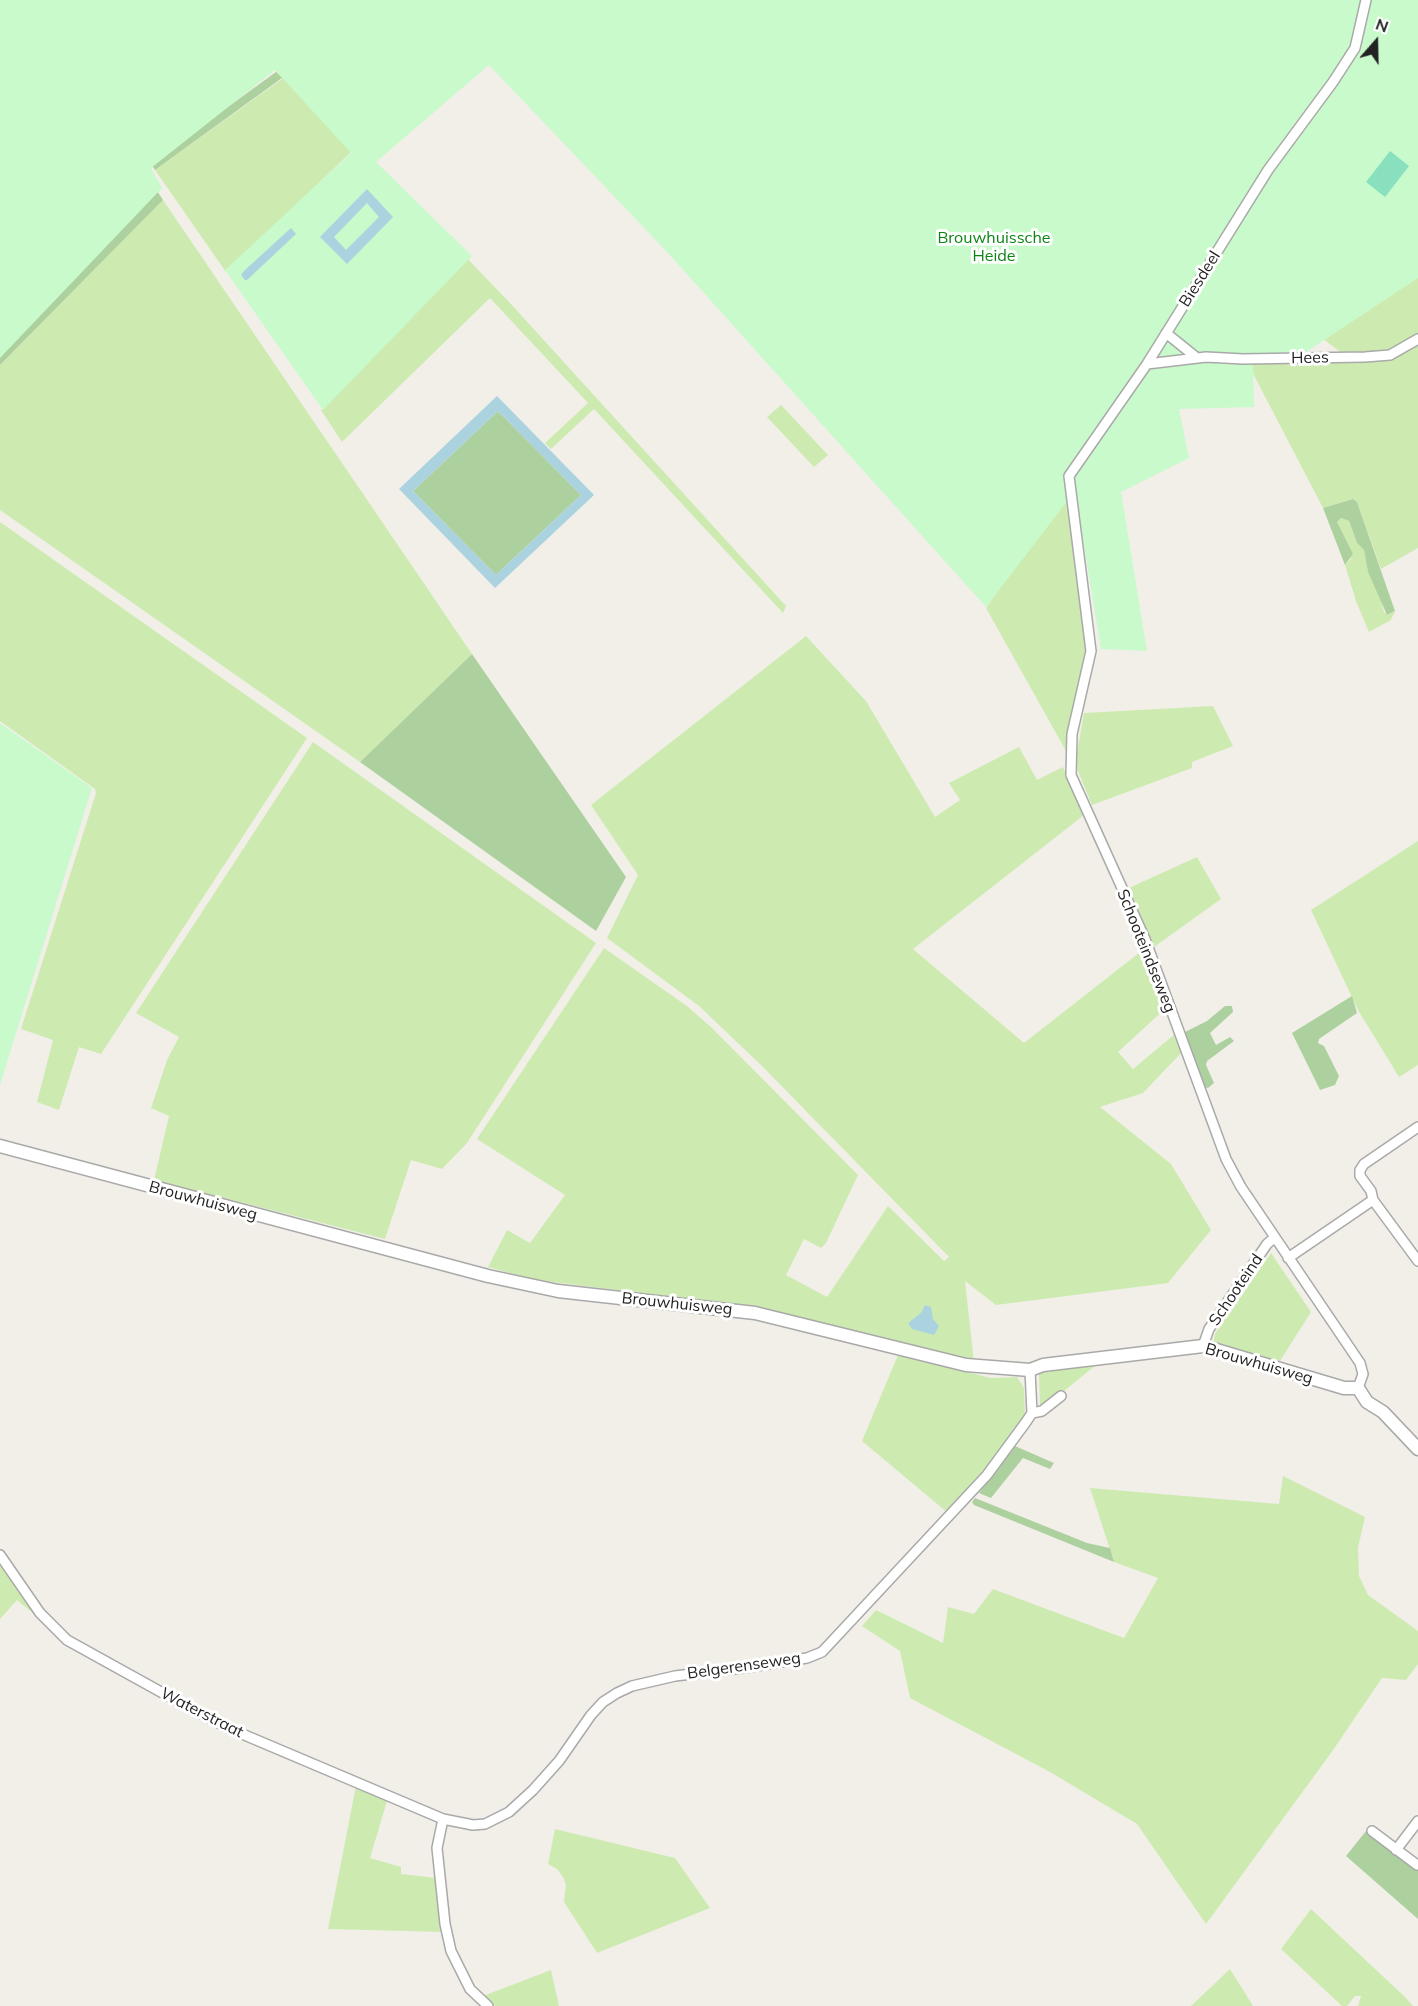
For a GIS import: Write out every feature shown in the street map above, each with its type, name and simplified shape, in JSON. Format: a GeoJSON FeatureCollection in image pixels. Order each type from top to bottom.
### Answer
{"type":"FeatureCollection","features":[{"type":"Feature","properties":{"kind":"street","name":"Biesdeel"},"geometry":{"type":"LineString","coordinates":[[1069,476],[1147,364],[1268,170],[1333,82],[1354,48],[1366,0]]}},
{"type":"Feature","properties":{"kind":"street"},"geometry":{"type":"LineString","coordinates":[[1166,333],[1197,358]]}},
{"type":"Feature","properties":{"kind":"street","name":"Hees"},"geometry":{"type":"LineString","coordinates":[[1147,364],[1197,358],[1390,355],[1418,339]]}},
{"type":"Feature","properties":{"kind":"street","name":"Schooteindseweg"},"geometry":{"type":"LineString","coordinates":[[1069,476],[1091,651],[1072,734],[1071,775],[1144,939],[1226,1159],[1274,1238],[1360,1363],[1363,1374],[1358,1388]]}},
{"type":"Feature","properties":{"kind":"street"},"geometry":{"type":"LineString","coordinates":[[1418,1127],[1364,1164],[1360,1170],[1360,1176],[1371,1191],[1373,1200],[1418,1261]]}},
{"type":"Feature","properties":{"kind":"street","name":"Brouwhuisweg"},"geometry":{"type":"LineString","coordinates":[[0,1146],[509,1281],[558,1291],[755,1313],[966,1365],[1030,1370],[1063,1362],[1203,1346],[1344,1388],[1358,1388]]}},
{"type":"Feature","properties":{"kind":"street"},"geometry":{"type":"LineString","coordinates":[[1288,1258],[1373,1200]]}},
{"type":"Feature","properties":{"kind":"street","name":"Schooteind"},"geometry":{"type":"LineString","coordinates":[[1203,1346],[1209,1329],[1267,1244],[1274,1238]]}},
{"type":"Feature","properties":{"kind":"street"},"geometry":{"type":"LineString","coordinates":[[1030,1370],[1032,1413]]}},
{"type":"Feature","properties":{"kind":"street"},"geometry":{"type":"LineString","coordinates":[[1358,1388],[1367,1402],[1383,1412],[1418,1449]]}},
{"type":"Feature","properties":{"kind":"street","name":"Belgerenseweg"},"geometry":{"type":"LineString","coordinates":[[442,1819],[473,1825],[498,1819],[509,1812],[559,1761],[603,1702],[632,1686],[675,1676],[807,1658],[822,1652],[987,1475],[1032,1413],[1042,1411],[1061,1396]]}},
{"type":"Feature","properties":{"kind":"street","name":"Waterstraat"},"geometry":{"type":"LineString","coordinates":[[0,1555],[40,1613],[67,1640],[228,1728],[442,1819]]}},
{"type":"Feature","properties":{"kind":"street"},"geometry":{"type":"LineString","coordinates":[[442,1819],[436,1848],[445,1924],[451,1951],[470,1989],[488,2006]]}},
{"type":"Feature","properties":{"kind":"street"},"geometry":{"type":"LineString","coordinates":[[1396,1850],[1418,1821]]}},
{"type":"Feature","properties":{"kind":"street"},"geometry":{"type":"LineString","coordinates":[[1371,1831],[1417,1865]]}},
{"type":"Feature","properties":{"kind":"green space","name":"Brouwhuissche Heide"},"geometry":{"type":"Polygon","coordinates":[[[0,0],[1418,0],[1418,278],[1297,358],[1253,361],[1254,407],[1179,409],[1189,458],[1121,492],[1147,651],[1101,649],[1075,491],[986,607],[668,253],[489,65],[376,162],[472,256],[323,410],[225,270],[351,153],[275,70],[151,168],[162,188],[0,358],[0,0]]]}},
{"type":"Feature","properties":{"kind":"green space"},"geometry":{"type":"Polygon","coordinates":[[[282,66],[510,303],[786,606],[783,613],[594,409],[551,449],[545,443],[588,403],[490,298],[342,442],[321,410],[339,391],[351,152],[226,272],[155,170],[282,79],[276,72],[282,66]]]}},
{"type":"Feature","properties":{"kind":"green space"},"geometry":{"type":"Polygon","coordinates":[[[276,72],[282,78],[155,170],[151,164],[156,159],[276,72]]]}},
{"type":"Feature","properties":{"kind":"green space"},"geometry":{"type":"Polygon","coordinates":[[[1390,151],[1409,166],[1385,197],[1366,182],[1390,151]]]}},
{"type":"Feature","properties":{"kind":"green space"},"geometry":{"type":"Polygon","coordinates":[[[148,177],[163,200],[0,365],[0,335],[148,177]]]}},
{"type":"Feature","properties":{"kind":"green space"},"geometry":{"type":"Polygon","coordinates":[[[163,200],[472,654],[360,762],[0,510],[0,365],[163,200]]]}},
{"type":"Feature","properties":{"kind":"green space"},"geometry":{"type":"Polygon","coordinates":[[[1418,276],[1418,335],[1394,349],[1343,354],[1322,338],[1418,276]]]}},
{"type":"Feature","properties":{"kind":"green space"},"geometry":{"type":"Polygon","coordinates":[[[1418,343],[1418,548],[1381,569],[1357,502],[1353,499],[1323,508],[1247,362],[1380,359],[1418,343]]]}},
{"type":"Feature","properties":{"kind":"green space"},"geometry":{"type":"Polygon","coordinates":[[[781,405],[828,455],[814,467],[767,417],[781,405]]]}},
{"type":"Feature","properties":{"kind":"green space"},"geometry":{"type":"Polygon","coordinates":[[[498,411],[581,495],[496,575],[413,491],[498,411]]]}},
{"type":"Feature","properties":{"kind":"green space"},"geometry":{"type":"Polygon","coordinates":[[[1065,493],[1087,646],[1066,751],[986,608],[1065,493]]]}},
{"type":"Feature","properties":{"kind":"green space"},"geometry":{"type":"Polygon","coordinates":[[[1353,499],[1357,502],[1395,611],[1387,615],[1368,572],[1364,550],[1357,543],[1349,521],[1341,518],[1337,522],[1353,554],[1345,565],[1323,508],[1353,499]]]}},
{"type":"Feature","properties":{"kind":"green space"},"geometry":{"type":"Polygon","coordinates":[[[1341,518],[1349,521],[1357,543],[1364,550],[1368,572],[1378,589],[1384,612],[1388,615],[1395,611],[1391,620],[1369,632],[1345,565],[1351,559],[1337,522],[1341,518]]]}},
{"type":"Feature","properties":{"kind":"green space"},"geometry":{"type":"Polygon","coordinates":[[[0,522],[307,738],[101,1054],[79,1047],[59,1110],[37,1102],[53,1040],[21,1029],[96,793],[95,789],[0,721],[0,522]]]}},
{"type":"Feature","properties":{"kind":"green space"},"geometry":{"type":"Polygon","coordinates":[[[806,636],[866,701],[935,817],[960,800],[949,783],[1019,747],[1037,780],[1063,767],[1084,815],[913,949],[1024,1043],[1144,949],[1166,1008],[1118,1052],[1133,1069],[1175,1034],[1182,1052],[1143,1093],[1100,1107],[1171,1164],[1211,1230],[1168,1283],[996,1305],[965,1281],[974,1362],[761,1308],[536,1280],[488,1267],[507,1230],[530,1243],[565,1195],[477,1139],[604,948],[687,1006],[711,1027],[858,1175],[826,1243],[821,1248],[804,1239],[786,1275],[827,1297],[888,1206],[944,1261],[949,1257],[762,1066],[699,1006],[607,938],[638,875],[591,805],[806,636]]]}},
{"type":"Feature","properties":{"kind":"green space"},"geometry":{"type":"Polygon","coordinates":[[[472,654],[626,877],[596,931],[360,762],[472,654]]]}},
{"type":"Feature","properties":{"kind":"green space"},"geometry":{"type":"Polygon","coordinates":[[[1213,706],[1233,746],[1192,762],[1192,768],[1092,805],[1075,764],[1084,713],[1213,706]]]}},
{"type":"Feature","properties":{"kind":"green space"},"geometry":{"type":"Polygon","coordinates":[[[0,723],[92,788],[0,1085],[0,723]]]}},
{"type":"Feature","properties":{"kind":"green space"},"geometry":{"type":"Polygon","coordinates":[[[313,742],[596,943],[467,1143],[442,1169],[411,1160],[385,1239],[154,1180],[169,1116],[151,1108],[167,1060],[179,1037],[136,1013],[313,742]]]}},
{"type":"Feature","properties":{"kind":"green space"},"geometry":{"type":"Polygon","coordinates":[[[1418,841],[1418,1065],[1399,1077],[1358,1010],[1311,910],[1418,841]]]}},
{"type":"Feature","properties":{"kind":"green space"},"geometry":{"type":"Polygon","coordinates":[[[1197,857],[1221,899],[1154,947],[1129,888],[1197,857]]]}},
{"type":"Feature","properties":{"kind":"green space"},"geometry":{"type":"Polygon","coordinates":[[[1352,996],[1357,1013],[1319,1039],[1318,1043],[1324,1046],[1339,1076],[1335,1085],[1320,1090],[1292,1033],[1352,996]]]}},
{"type":"Feature","properties":{"kind":"green space"},"geometry":{"type":"Polygon","coordinates":[[[1225,1006],[1232,1006],[1233,1012],[1210,1033],[1216,1045],[1230,1037],[1234,1041],[1207,1061],[1206,1065],[1214,1083],[1208,1088],[1204,1087],[1185,1032],[1207,1021],[1225,1006]]]}},
{"type":"Feature","properties":{"kind":"green space"},"geometry":{"type":"Polygon","coordinates":[[[1271,1253],[1311,1312],[1278,1364],[1213,1344],[1215,1334],[1271,1253]]]}},
{"type":"Feature","properties":{"kind":"green space"},"geometry":{"type":"Polygon","coordinates":[[[898,1355],[991,1378],[1017,1377],[1024,1388],[1025,1417],[987,1469],[948,1513],[862,1441],[898,1355]]]}},
{"type":"Feature","properties":{"kind":"green space"},"geometry":{"type":"Polygon","coordinates":[[[1096,1365],[1047,1405],[1040,1407],[1039,1373],[1096,1365]]]}},
{"type":"Feature","properties":{"kind":"green space"},"geometry":{"type":"Polygon","coordinates":[[[1015,1446],[1054,1463],[1050,1469],[1023,1458],[991,1498],[979,1493],[1015,1446]]]}},
{"type":"Feature","properties":{"kind":"green space"},"geometry":{"type":"Polygon","coordinates":[[[1283,1476],[1365,1517],[1358,1548],[1359,1576],[1368,1595],[1418,1631],[1418,1664],[1406,1680],[1382,1678],[1331,1753],[1206,1924],[1137,1824],[1050,1772],[910,1698],[900,1651],[862,1626],[876,1610],[943,1643],[948,1607],[974,1614],[993,1589],[1124,1638],[1158,1578],[1114,1562],[1090,1488],[1279,1504],[1283,1476]]]}},
{"type":"Feature","properties":{"kind":"green space"},"geometry":{"type":"Polygon","coordinates":[[[975,1498],[1087,1543],[1110,1548],[1114,1562],[974,1505],[972,1502],[975,1498]]]}},
{"type":"Feature","properties":{"kind":"green space"},"geometry":{"type":"Polygon","coordinates":[[[0,1560],[41,1620],[17,1600],[0,1619],[0,1560]]]}},
{"type":"Feature","properties":{"kind":"green space"},"geometry":{"type":"Polygon","coordinates":[[[356,1786],[387,1801],[370,1858],[401,1867],[401,1874],[436,1878],[444,1932],[328,1929],[356,1786]]]}},
{"type":"Feature","properties":{"kind":"green space"},"geometry":{"type":"Polygon","coordinates":[[[555,1829],[675,1858],[710,1908],[597,1953],[564,1902],[566,1885],[563,1877],[557,1869],[548,1864],[555,1829]]]}},
{"type":"Feature","properties":{"kind":"green space"},"geometry":{"type":"Polygon","coordinates":[[[1366,1831],[1418,1867],[1418,1919],[1346,1856],[1366,1831]]]}},
{"type":"Feature","properties":{"kind":"green space"},"geometry":{"type":"Polygon","coordinates":[[[1311,1909],[1413,2006],[1358,2006],[1361,1996],[1355,1996],[1347,2006],[1342,2006],[1281,1949],[1311,1909]]]}},
{"type":"Feature","properties":{"kind":"green space"},"geometry":{"type":"Polygon","coordinates":[[[1230,1969],[1253,2006],[1191,2006],[1230,1969]]]}},
{"type":"Feature","properties":{"kind":"green space"},"geometry":{"type":"Polygon","coordinates":[[[551,1970],[559,2006],[495,2006],[483,1996],[551,1970]]]}},
{"type":"Feature","properties":{"kind":"water"},"geometry":{"type":"Polygon","coordinates":[[[367,189],[393,217],[347,264],[320,237],[367,189]],[[367,203],[334,237],[346,250],[379,217],[367,203]]]}},
{"type":"Feature","properties":{"kind":"water"},"geometry":{"type":"Polygon","coordinates":[[[291,228],[296,234],[245,280],[241,275],[244,271],[291,228]]]}},
{"type":"Feature","properties":{"kind":"water"},"geometry":{"type":"Polygon","coordinates":[[[497,396],[594,495],[495,588],[399,489],[497,396]],[[498,411],[413,491],[496,575],[581,495],[498,411]]]}},
{"type":"Feature","properties":{"kind":"water"},"geometry":{"type":"Polygon","coordinates":[[[925,1305],[931,1307],[933,1319],[939,1326],[934,1335],[912,1329],[908,1323],[921,1313],[925,1305]]]}}]}
